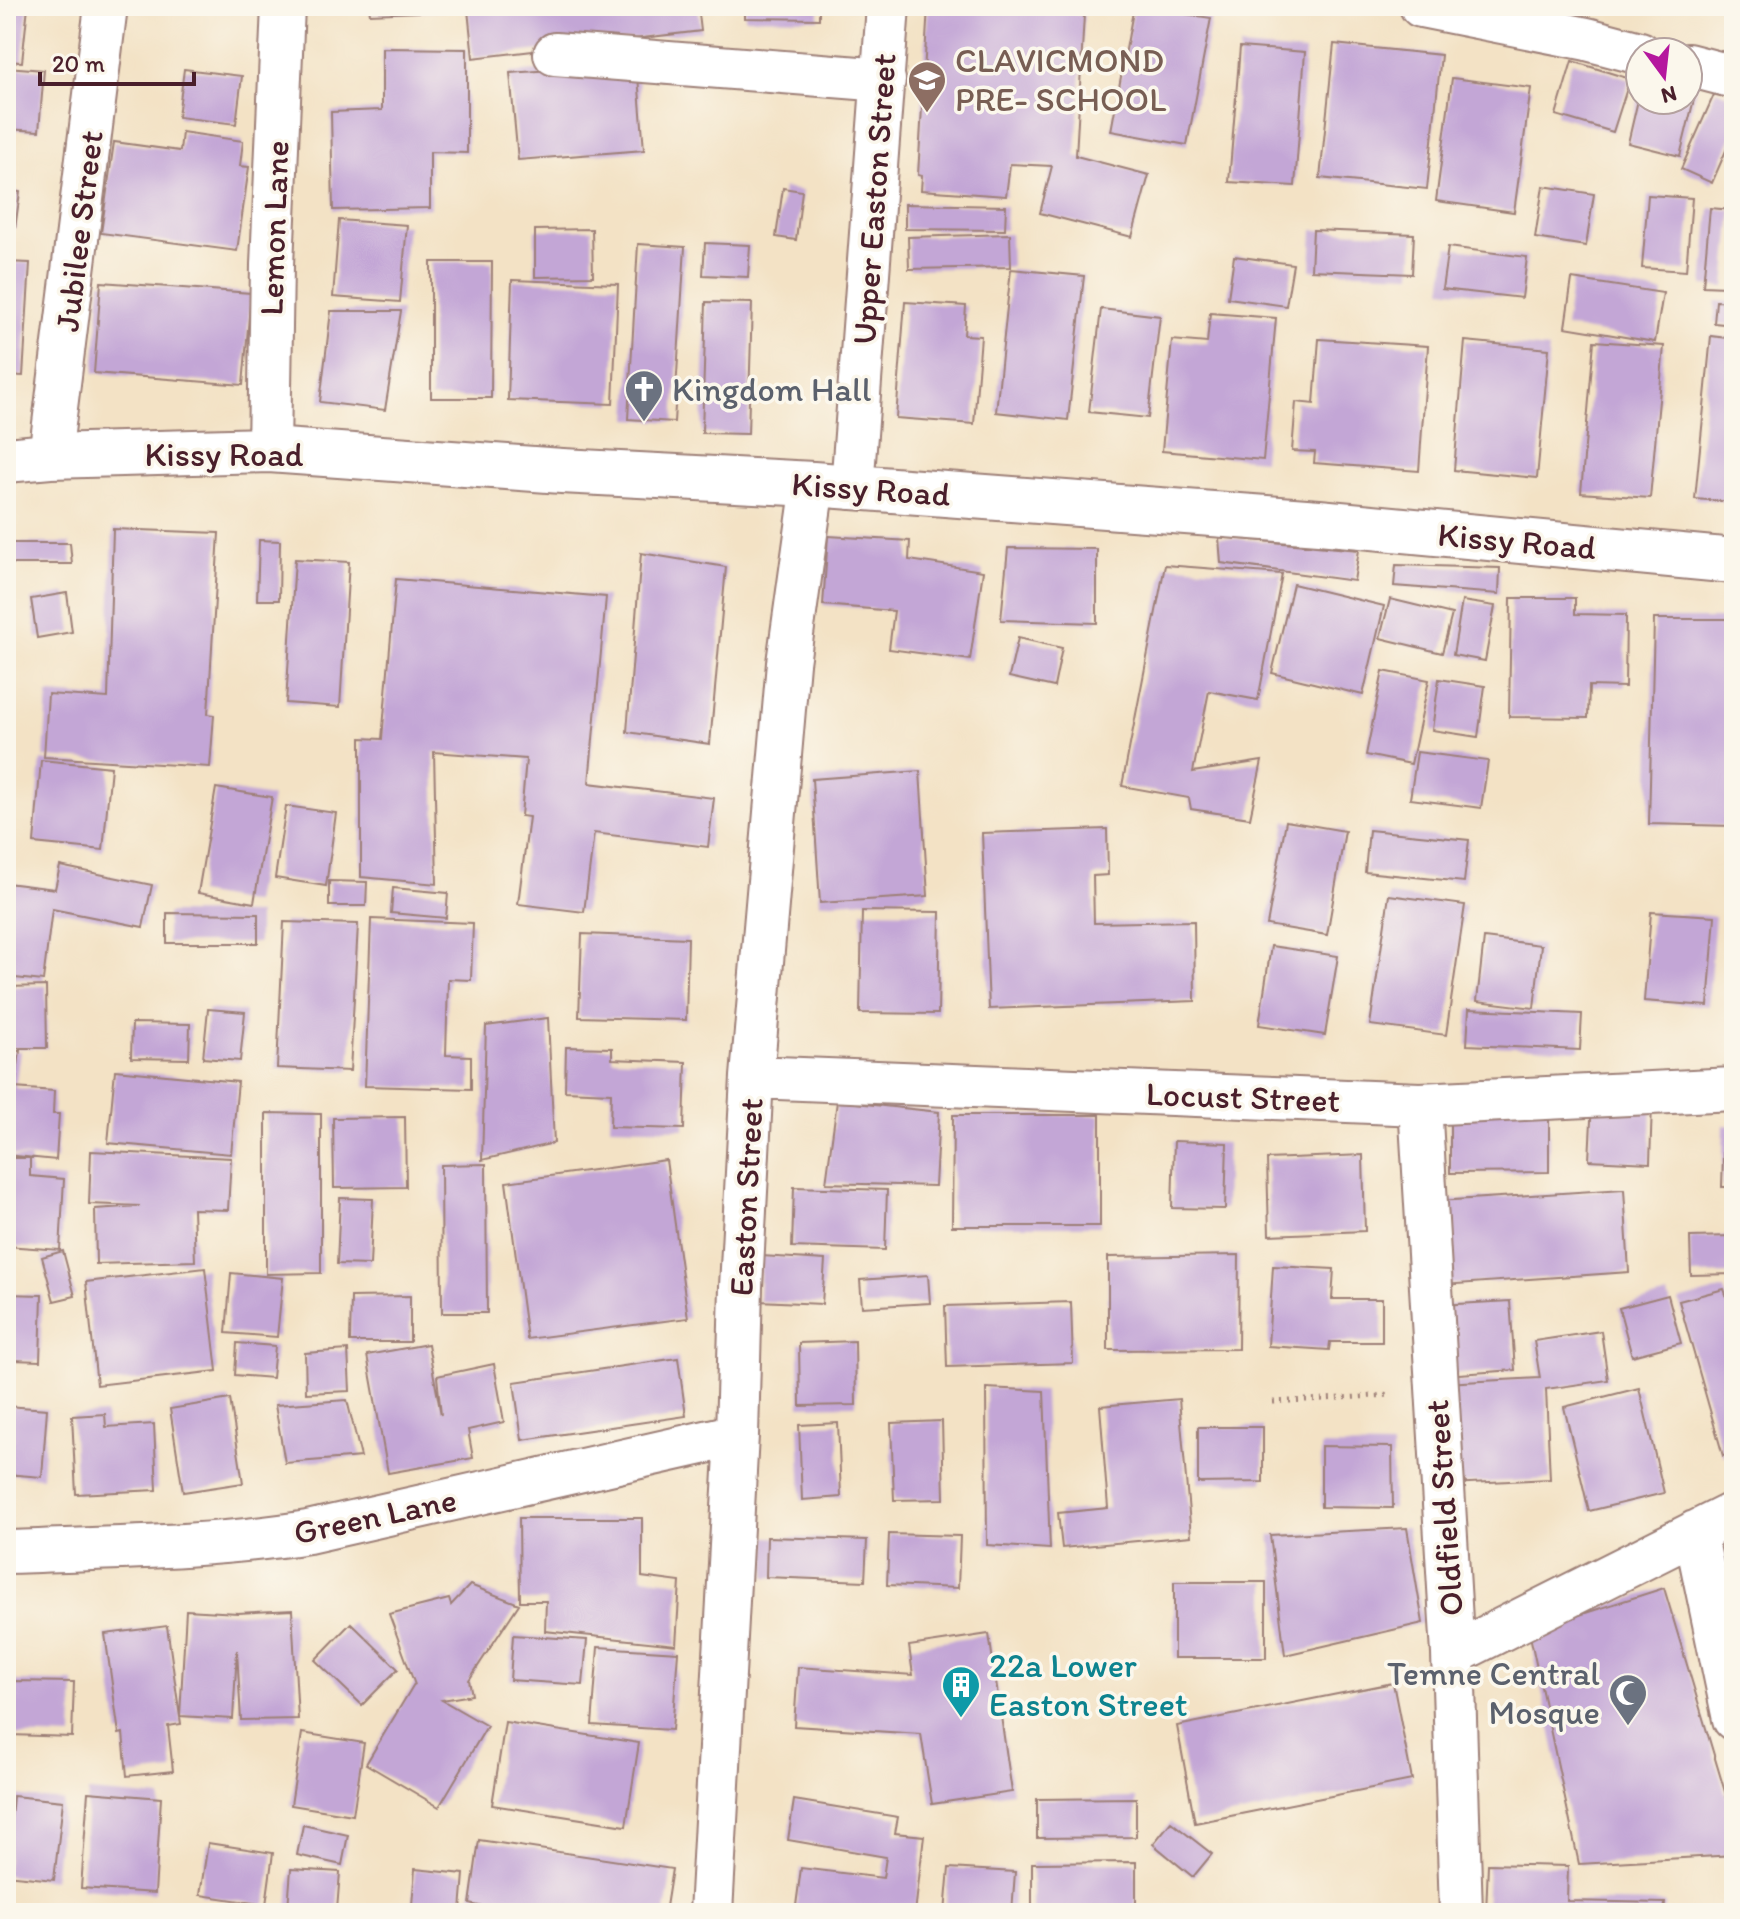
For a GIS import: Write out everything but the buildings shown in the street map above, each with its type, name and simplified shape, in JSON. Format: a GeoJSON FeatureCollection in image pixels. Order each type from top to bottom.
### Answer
{"type":"FeatureCollection","features":[{"type":"Feature","properties":{"kind":"main road","name":"Kissy Road"},"geometry":{"type":"LineString","coordinates":[[6,460],[269,450],[832,486],[1319,522],[1734,561]]}},
{"type":"Feature","properties":{"kind":"street","name":"Jubilee Street"},"geometry":{"type":"LineString","coordinates":[[50,456],[106,6]]}},
{"type":"Feature","properties":{"kind":"street","name":"Lemon Lane"},"geometry":{"type":"LineString","coordinates":[[269,450],[272,265],[283,6]]}},
{"type":"Feature","properties":{"kind":"street","name":"Upper Easton Street"},"geometry":{"type":"LineString","coordinates":[[832,486],[884,80],[888,6]]}},
{"type":"Feature","properties":{"kind":"street"},"geometry":{"type":"LineString","coordinates":[[1421,6],[1624,49]]}},
{"type":"Feature","properties":{"kind":"street"},"geometry":{"type":"LineString","coordinates":[[555,54],[884,80]]}},
{"type":"Feature","properties":{"kind":"street"},"geometry":{"type":"LineString","coordinates":[[1704,69],[1734,77]]}},
{"type":"Feature","properties":{"kind":"street","name":"Easton Street"},"geometry":{"type":"LineString","coordinates":[[711,1913],[737,1435],[752,1077],[788,663],[832,486]]}},
{"type":"Feature","properties":{"kind":"street","name":"Locust Street"},"geometry":{"type":"LineString","coordinates":[[752,1077],[1420,1104],[1734,1089]]}},
{"type":"Feature","properties":{"kind":"street","name":"Oldfield Street"},"geometry":{"type":"LineString","coordinates":[[1420,1104],[1453,1654],[1461,1913]]}},
{"type":"Feature","properties":{"kind":"street","name":"Green Lane"},"geometry":{"type":"LineString","coordinates":[[6,1552],[192,1546],[283,1536],[737,1435]]}},
{"type":"Feature","properties":{"kind":"street"},"geometry":{"type":"LineString","coordinates":[[1453,1654],[1734,1513]]}},
{"type":"Feature","properties":{"kind":"street"},"geometry":{"type":"LineString","coordinates":[[1695,1532],[1734,1719]]}},
{"type":"Feature","properties":{"kind":"path"},"geometry":{"type":"LineString","coordinates":[[1273,1402],[1436,1392]]}},
{"type":"Feature","properties":{"kind":"place","name":"CLAVICMOND PRE- SCHOOL"},"geometry":{"type":"Point","coordinates":[927,114]}},
{"type":"Feature","properties":{"kind":"place","name":"Kingdom Hall"},"geometry":{"type":"Point","coordinates":[644,423]}},
{"type":"Feature","properties":{"kind":"place","name":"22a Lower Easton Street"},"geometry":{"type":"Point","coordinates":[961,1719]}},
{"type":"Feature","properties":{"kind":"place","name":"Temne Central Mosque"},"geometry":{"type":"Point","coordinates":[1628,1727]}}]}
